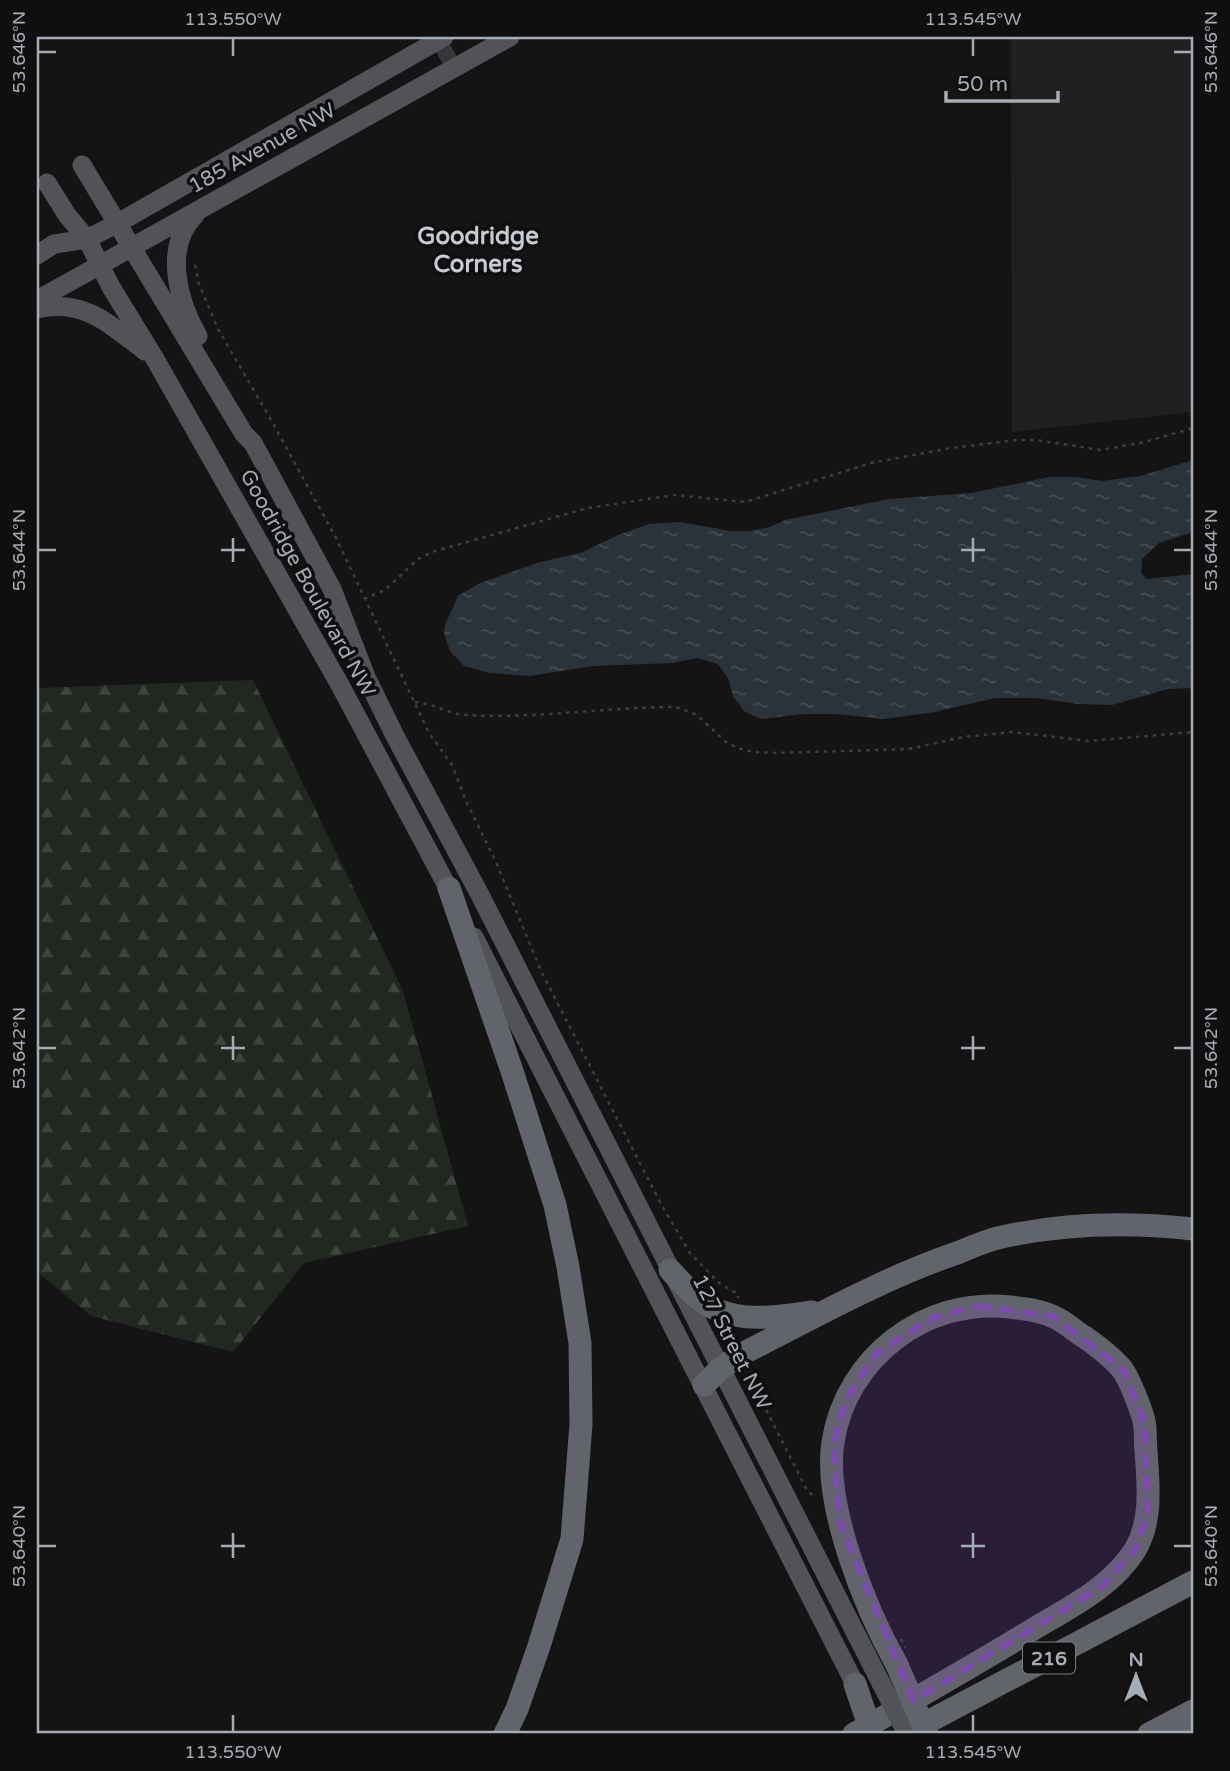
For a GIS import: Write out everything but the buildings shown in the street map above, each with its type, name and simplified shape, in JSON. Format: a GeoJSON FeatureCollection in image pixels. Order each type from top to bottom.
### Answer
{"type":"FeatureCollection","features":[{"type":"Feature","properties":{"kind":"highway"},"geometry":{"type":"LineString","coordinates":[[449,888],[555,1205],[580,1343],[581,1424],[572,1539],[539,1647],[505,1734]]}},
{"type":"Feature","properties":{"kind":"highway"},"geometry":{"type":"LineString","coordinates":[[712,1377],[740,1356],[826,1311],[934,1260],[1000,1237],[1069,1226],[1158,1226],[1193,1230]]}},
{"type":"Feature","properties":{"kind":"highway"},"geometry":{"type":"LineString","coordinates":[[670,1270],[694,1295],[714,1309],[757,1318],[826,1311]]}},
{"type":"Feature","properties":{"kind":"highway"},"geometry":{"type":"LineString","coordinates":[[854,1734],[946,1682],[1102,1587],[1135,1550],[1148,1514],[1144,1422],[1124,1370],[1096,1345],[1054,1316],[1028,1309],[976,1306],[931,1318],[893,1339],[875,1354],[845,1400],[832,1443],[833,1494],[839,1522],[882,1639],[897,1665],[927,1734]]}},
{"type":"Feature","properties":{"kind":"highway","name":"216"},"geometry":{"type":"LineString","coordinates":[[906,1734],[1193,1582]]}},
{"type":"Feature","properties":{"kind":"highway"},"geometry":{"type":"LineString","coordinates":[[855,1684],[872,1734]]}},
{"type":"Feature","properties":{"kind":"highway"},"geometry":{"type":"LineString","coordinates":[[1149,1734],[1193,1711]]}},
{"type":"Feature","properties":{"kind":"main road","name":"185 Avenue NW"},"geometry":{"type":"LineString","coordinates":[[37,300],[510,37]]}},
{"type":"Feature","properties":{"kind":"main road","name":"185 Avenue NW"},"geometry":{"type":"LineString","coordinates":[[37,255],[54,244],[87,239],[118,223],[440,38]]}},
{"type":"Feature","properties":{"kind":"main road","name":"Goodridge Boulevard NW"},"geometry":{"type":"LineString","coordinates":[[82,165],[244,434],[253,443],[332,589],[366,677],[395,736],[518,969]]}},
{"type":"Feature","properties":{"kind":"main road","name":"Goodridge Boulevard NW"},"geometry":{"type":"LineString","coordinates":[[47,183],[67,215],[87,239],[99,265],[340,685],[515,1015]]}},
{"type":"Feature","properties":{"kind":"main road"},"geometry":{"type":"LineString","coordinates":[[205,205],[188,222],[177,244],[175,255],[180,288],[194,330],[234,398],[253,443]]}},
{"type":"Feature","properties":{"kind":"main road"},"geometry":{"type":"LineString","coordinates":[[37,309],[50,306],[80,308],[108,324],[155,359]]}},
{"type":"Feature","properties":{"kind":"main road","name":"127 Street NW"},"geometry":{"type":"LineString","coordinates":[[518,969],[670,1270],[712,1377],[855,1684],[881,1734]]}},
{"type":"Feature","properties":{"kind":"main road","name":"127 Street NW"},"geometry":{"type":"LineString","coordinates":[[515,1015],[881,1683],[906,1734]]}},
{"type":"Feature","properties":{"kind":"street"},"geometry":{"type":"LineString","coordinates":[[440,38],[454,68]]}},
{"type":"Feature","properties":{"kind":"path"},"geometry":{"type":"LineString","coordinates":[[195,256],[199,284],[218,329],[324,515],[435,744],[452,765],[541,971],[661,1204],[690,1253],[719,1283],[738,1294],[734,1314]]}},
{"type":"Feature","properties":{"kind":"path"},"geometry":{"type":"LineString","coordinates":[[364,599],[385,590],[409,566],[435,551],[588,508],[675,495],[745,502],[871,463],[951,448],[1027,440],[1101,450],[1145,442],[1193,428]]}},
{"type":"Feature","properties":{"kind":"path"},"geometry":{"type":"LineString","coordinates":[[414,702],[427,702],[443,710],[467,715],[676,707],[697,715],[727,743],[753,752],[777,753],[909,749],[987,733],[1041,734],[1089,741],[1193,732]]}},
{"type":"Feature","properties":{"kind":"path"},"geometry":{"type":"LineString","coordinates":[[740,1356],[754,1376],[756,1390],[808,1492],[815,1497],[833,1494]]}},
{"type":"Feature","properties":{"kind":"path"},"geometry":{"type":"LineString","coordinates":[[900,1632],[901,1639]]}},
{"type":"Feature","properties":{"kind":"highlighted area"},"geometry":{"type":"Polygon","coordinates":[[[977,1306],[1053,1316],[1124,1370],[1144,1422],[1148,1514],[1135,1550],[1102,1587],[913,1701],[839,1522],[833,1443],[845,1400],[875,1354],[931,1318],[977,1306]]]}},
{"type":"Feature","properties":{"kind":"shaded area"},"geometry":{"type":"Polygon","coordinates":[[[1011,37],[1193,37],[1193,412],[1012,432],[1011,37]]]}},
{"type":"Feature","properties":{"kind":"green space"},"geometry":{"type":"Polygon","coordinates":[[[253,680],[403,991],[468,1226],[304,1263],[233,1352],[91,1316],[37,1272],[37,688],[253,680]]]}},
{"type":"Feature","properties":{"kind":"water"},"geometry":{"type":"Polygon","coordinates":[[[1193,460],[1193,532],[1159,543],[1142,559],[1141,573],[1147,579],[1193,574],[1193,688],[1168,689],[1112,705],[1036,698],[995,698],[935,712],[884,719],[802,714],[761,719],[744,711],[733,696],[728,678],[718,664],[697,658],[672,663],[593,666],[530,676],[489,673],[464,666],[450,651],[444,633],[458,596],[478,584],[537,563],[583,552],[649,524],[680,522],[730,531],[749,531],[770,527],[785,520],[889,499],[971,493],[1050,477],[1102,481],[1140,476],[1193,460]]]}},
{"type":"Feature","properties":{"kind":"district","name":"Goodridge Corners"},"geometry":{"type":"Point","coordinates":[478,250]}}]}
